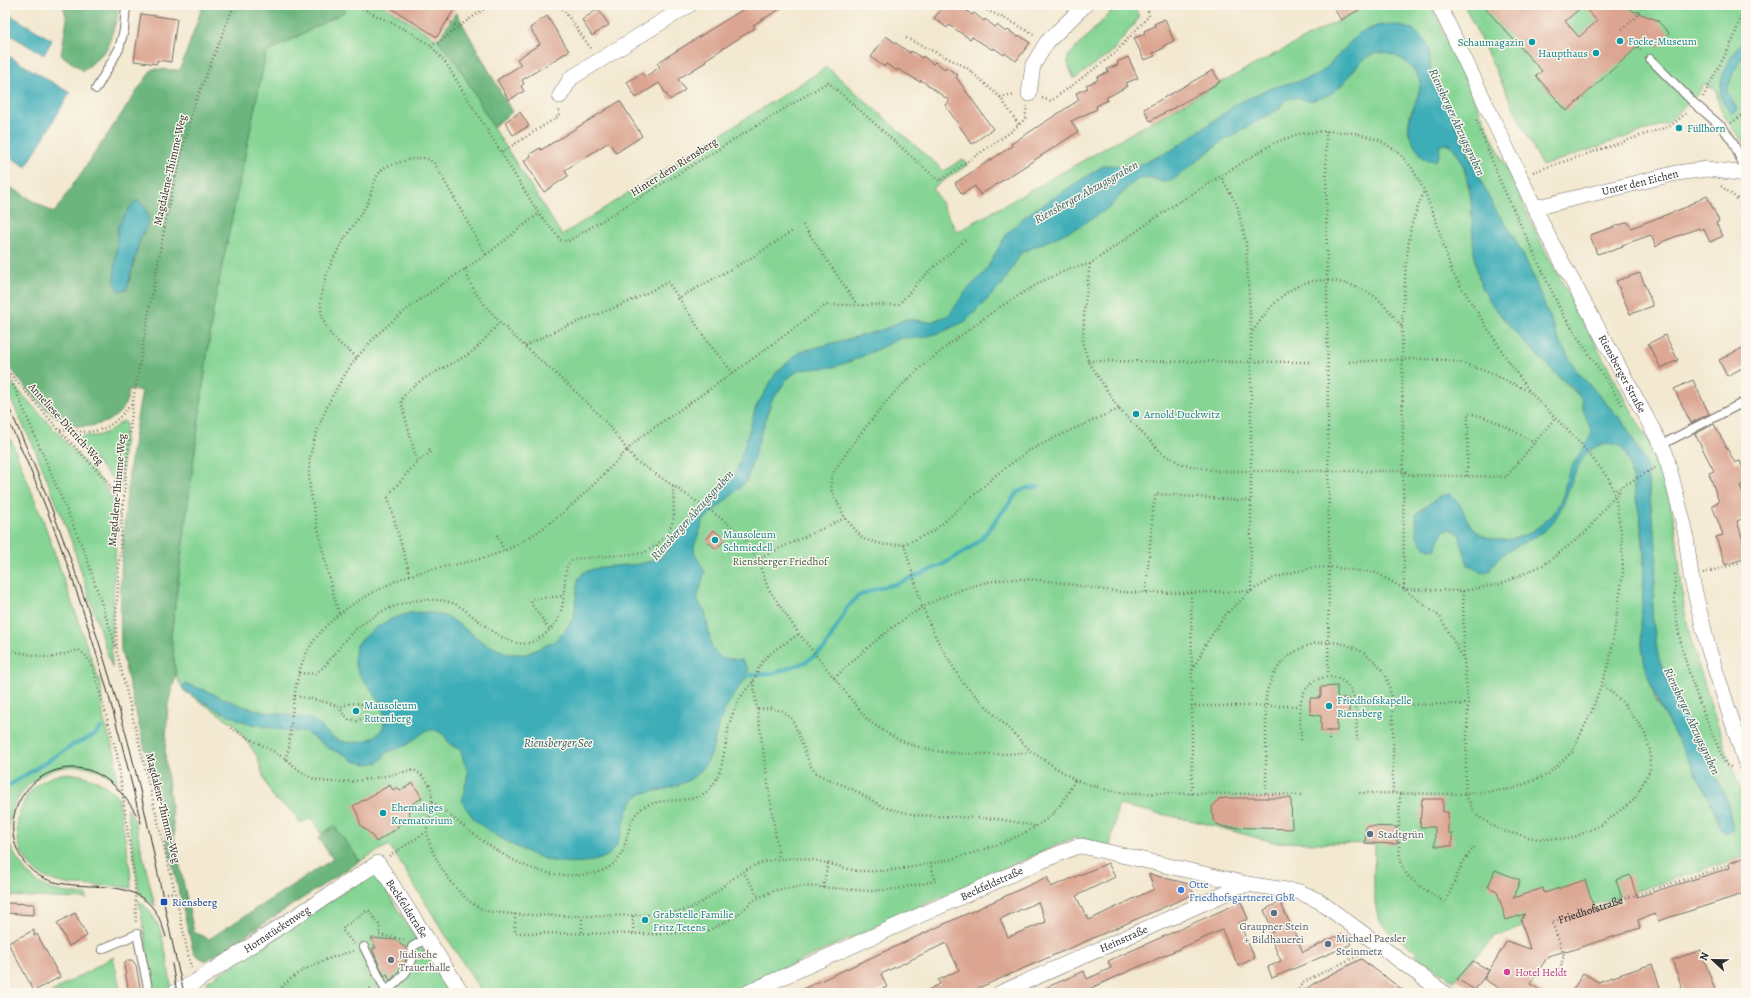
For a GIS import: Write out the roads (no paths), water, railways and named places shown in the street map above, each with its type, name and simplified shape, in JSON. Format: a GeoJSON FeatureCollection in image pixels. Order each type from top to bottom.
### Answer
{"type":"FeatureCollection","features":[{"type":"Feature","properties":{"kind":"street"},"geometry":{"type":"LineString","coordinates":[[560,96],[571,78],[689,5]]}},
{"type":"Feature","properties":{"kind":"street"},"geometry":{"type":"LineString","coordinates":[[1028,94],[1033,65],[1047,42],[1085,5]]}},
{"type":"Feature","properties":{"kind":"street","name":"Riensberger Straße"},"geometry":{"type":"LineString","coordinates":[[1439,5],[1534,208],[1668,460],[1685,529],[1691,576],[1708,647],[1743,767]]}},
{"type":"Feature","properties":{"kind":"street","name":"Unter den Eichen"},"geometry":{"type":"LineString","coordinates":[[1534,208],[1677,173],[1708,169],[1746,174]]}},
{"type":"Feature","properties":{"kind":"street","name":"Beckfeldstraße"},"geometry":{"type":"LineString","coordinates":[[747,993],[960,896],[1075,847],[1082,846],[1247,884]]}},
{"type":"Feature","properties":{"kind":"street","name":"Beckfeldstraße"},"geometry":{"type":"LineString","coordinates":[[378,863],[462,993]]}},
{"type":"Feature","properties":{"kind":"street","name":"Hornstückenweg"},"geometry":{"type":"LineString","coordinates":[[174,993],[195,982],[378,863]]}},
{"type":"Feature","properties":{"kind":"street"},"geometry":{"type":"LineString","coordinates":[[1247,884],[1300,892],[1319,901],[1444,993]]}},
{"type":"Feature","properties":{"kind":"street","name":"Heinstraße"},"geometry":{"type":"LineString","coordinates":[[1000,993],[1247,884]]}},
{"type":"Feature","properties":{"kind":"lane"},"geometry":{"type":"LineString","coordinates":[[96,89],[119,49],[124,30],[126,5]]}},
{"type":"Feature","properties":{"kind":"lane"},"geometry":{"type":"LineString","coordinates":[[1650,59],[1723,128],[1733,142],[1746,171]]}},
{"type":"Feature","properties":{"kind":"lane"},"geometry":{"type":"LineString","coordinates":[[1661,445],[1746,401]]}},
{"type":"Feature","properties":{"kind":"lane"},"geometry":{"type":"LineString","coordinates":[[102,949],[137,934],[149,993]]}},
{"type":"Feature","properties":{"kind":"lane"},"geometry":{"type":"LineString","coordinates":[[364,948],[386,991],[401,978],[408,969],[412,958],[412,948],[427,938]]}},
{"type":"Feature","properties":{"kind":"water"},"geometry":{"type":"Polygon","coordinates":[[[5,12],[52,40],[44,55],[5,32],[5,12]]]}},
{"type":"Feature","properties":{"kind":"water","name":"Riensberger See"},"geometry":{"type":"Polygon","coordinates":[[[1389,24],[1413,29],[1425,41],[1429,49],[1431,81],[1447,107],[1493,206],[1510,230],[1529,267],[1559,341],[1576,370],[1624,423],[1646,464],[1657,556],[1652,615],[1658,656],[1669,684],[1727,799],[1733,830],[1728,833],[1721,830],[1703,786],[1669,725],[1650,683],[1644,660],[1641,634],[1644,548],[1630,466],[1621,446],[1605,445],[1592,449],[1583,458],[1576,470],[1560,512],[1552,523],[1537,536],[1502,555],[1490,570],[1482,573],[1468,565],[1459,534],[1451,529],[1444,530],[1435,550],[1428,548],[1420,542],[1416,532],[1416,513],[1442,495],[1450,494],[1459,504],[1469,523],[1474,529],[1487,537],[1499,540],[1511,539],[1522,536],[1534,530],[1544,523],[1559,504],[1570,470],[1592,432],[1578,394],[1556,374],[1504,320],[1487,297],[1482,287],[1477,270],[1474,251],[1470,195],[1467,176],[1461,159],[1450,144],[1442,144],[1440,146],[1439,156],[1435,161],[1424,159],[1411,136],[1409,128],[1411,113],[1421,81],[1405,61],[1390,54],[1379,53],[1371,55],[1363,60],[1336,90],[1328,95],[1313,100],[1294,98],[1287,99],[1279,109],[1221,142],[1173,180],[1163,182],[1151,178],[1138,179],[1128,187],[1111,206],[1079,227],[1021,253],[1002,285],[966,321],[942,332],[922,338],[901,338],[857,359],[834,367],[799,370],[787,379],[771,402],[746,482],[704,520],[694,546],[695,555],[705,571],[697,600],[705,611],[711,645],[715,652],[722,658],[742,660],[748,668],[749,675],[735,693],[724,712],[711,753],[704,767],[694,777],[683,783],[670,788],[639,795],[629,808],[618,843],[607,856],[602,859],[587,862],[561,862],[548,860],[520,849],[500,838],[476,821],[462,801],[468,773],[460,750],[450,744],[443,734],[435,730],[427,730],[405,746],[388,752],[379,762],[367,764],[353,761],[346,755],[330,749],[306,732],[282,730],[247,723],[217,710],[183,689],[182,686],[184,684],[246,707],[309,719],[319,724],[331,736],[338,740],[344,742],[358,742],[372,738],[378,734],[384,723],[384,715],[378,699],[362,678],[354,662],[356,645],[375,628],[393,618],[410,613],[429,612],[450,618],[484,643],[509,654],[526,654],[553,642],[564,632],[574,617],[578,579],[584,572],[601,567],[640,564],[661,558],[681,531],[698,515],[737,471],[756,407],[776,373],[799,352],[882,330],[906,319],[930,322],[949,315],[966,291],[985,272],[1007,233],[1024,217],[1104,165],[1137,166],[1172,150],[1240,102],[1271,88],[1316,76],[1325,69],[1359,33],[1377,26],[1389,24]]]}},
{"type":"Feature","properties":{"kind":"water"},"geometry":{"type":"Polygon","coordinates":[[[1746,38],[1746,51],[1733,73],[1727,91],[1737,108],[1735,112],[1731,113],[1722,100],[1720,92],[1721,84],[1726,66],[1746,38]]]}},
{"type":"Feature","properties":{"kind":"water"},"geometry":{"type":"Polygon","coordinates":[[[5,54],[70,93],[26,167],[5,154],[5,54]]]}},
{"type":"Feature","properties":{"kind":"water"},"geometry":{"type":"Polygon","coordinates":[[[137,200],[145,207],[149,220],[139,243],[127,289],[119,291],[114,281],[118,226],[130,207],[137,200]]]}},
{"type":"Feature","properties":{"kind":"waterway"},"geometry":{"type":"LineString","coordinates":[[749,675],[774,673],[806,662],[825,648],[847,608],[857,597],[872,590],[899,583],[942,565],[969,549],[981,539],[1018,492],[1027,488],[1039,487]]}},
{"type":"Feature","properties":{"kind":"waterway","name":"Riensberger Abzugsgraben"},"geometry":{"type":"LineString","coordinates":[[5,788],[73,745],[93,736],[101,728]]}},
{"type":"Feature","properties":{"kind":"tram line"},"geometry":{"type":"LineString","coordinates":[[5,399],[42,484],[75,571],[118,704],[138,779],[184,993]]}},
{"type":"Feature","properties":{"kind":"tram line"},"geometry":{"type":"LineString","coordinates":[[5,414],[48,512],[67,563],[115,719],[141,823]]}},
{"type":"Feature","properties":{"kind":"tram line"},"geometry":{"type":"LineString","coordinates":[[136,814],[131,805],[118,789],[102,776],[83,769],[72,768],[57,770],[44,775],[24,794],[17,807],[13,820],[13,835],[17,849],[29,868],[44,878],[62,884],[120,889],[137,895],[152,907],[160,921],[166,937]]}},
{"type":"Feature","properties":{"kind":"tram line"},"geometry":{"type":"LineString","coordinates":[[172,964],[177,993]]}},
{"type":"Feature","properties":{"kind":"place","name":"Focke-Museum"},"geometry":{"type":"Point","coordinates":[1620,41]}},
{"type":"Feature","properties":{"kind":"place","name":"Schaumagazin"},"geometry":{"type":"Point","coordinates":[1532,42]}},
{"type":"Feature","properties":{"kind":"place","name":"Haupthaus"},"geometry":{"type":"Point","coordinates":[1596,53]}},
{"type":"Feature","properties":{"kind":"place","name":"Füllhorn"},"geometry":{"type":"Point","coordinates":[1679,128]}},
{"type":"Feature","properties":{"kind":"place","name":"Arnold Duckwitz"},"geometry":{"type":"Point","coordinates":[1136,414]}},
{"type":"Feature","properties":{"kind":"place","name":"Mausoleum Schmiedell"},"geometry":{"type":"Point","coordinates":[715,540]}},
{"type":"Feature","properties":{"kind":"place","name":"Friedhofskapelle Riensberg"},"geometry":{"type":"Point","coordinates":[1329,706]}},
{"type":"Feature","properties":{"kind":"place","name":"Mausoleum Rutenberg"},"geometry":{"type":"Point","coordinates":[356,711]}},
{"type":"Feature","properties":{"kind":"place","name":"Ehemaliges Krematorium"},"geometry":{"type":"Point","coordinates":[383,813]}},
{"type":"Feature","properties":{"kind":"place","name":"Stadtgrün"},"geometry":{"type":"Point","coordinates":[1370,834]}},
{"type":"Feature","properties":{"kind":"place","name":"Otte Friedhofsgärtnerei GbR"},"geometry":{"type":"Point","coordinates":[1181,890]}},
{"type":"Feature","properties":{"kind":"place","name":"Riensberg"},"geometry":{"type":"Point","coordinates":[164,902]}},
{"type":"Feature","properties":{"kind":"place","name":"Graupner Stein + Bildhauerei"},"geometry":{"type":"Point","coordinates":[1274,913]}},
{"type":"Feature","properties":{"kind":"place","name":"Grabstelle Familie Fritz Tetens"},"geometry":{"type":"Point","coordinates":[645,920]}},
{"type":"Feature","properties":{"kind":"place","name":"Michael Paesler Steinmetz"},"geometry":{"type":"Point","coordinates":[1328,944]}},
{"type":"Feature","properties":{"kind":"place","name":"Jüdische Trauerhalle"},"geometry":{"type":"Point","coordinates":[391,960]}},
{"type":"Feature","properties":{"kind":"place","name":"Hotel Heldt"},"geometry":{"type":"Point","coordinates":[1507,972]}},
{"type":"Feature","properties":{"kind":"park label","name":"Riensberger Friedhof"},"geometry":{"type":"Point","coordinates":[780,561]}}]}
